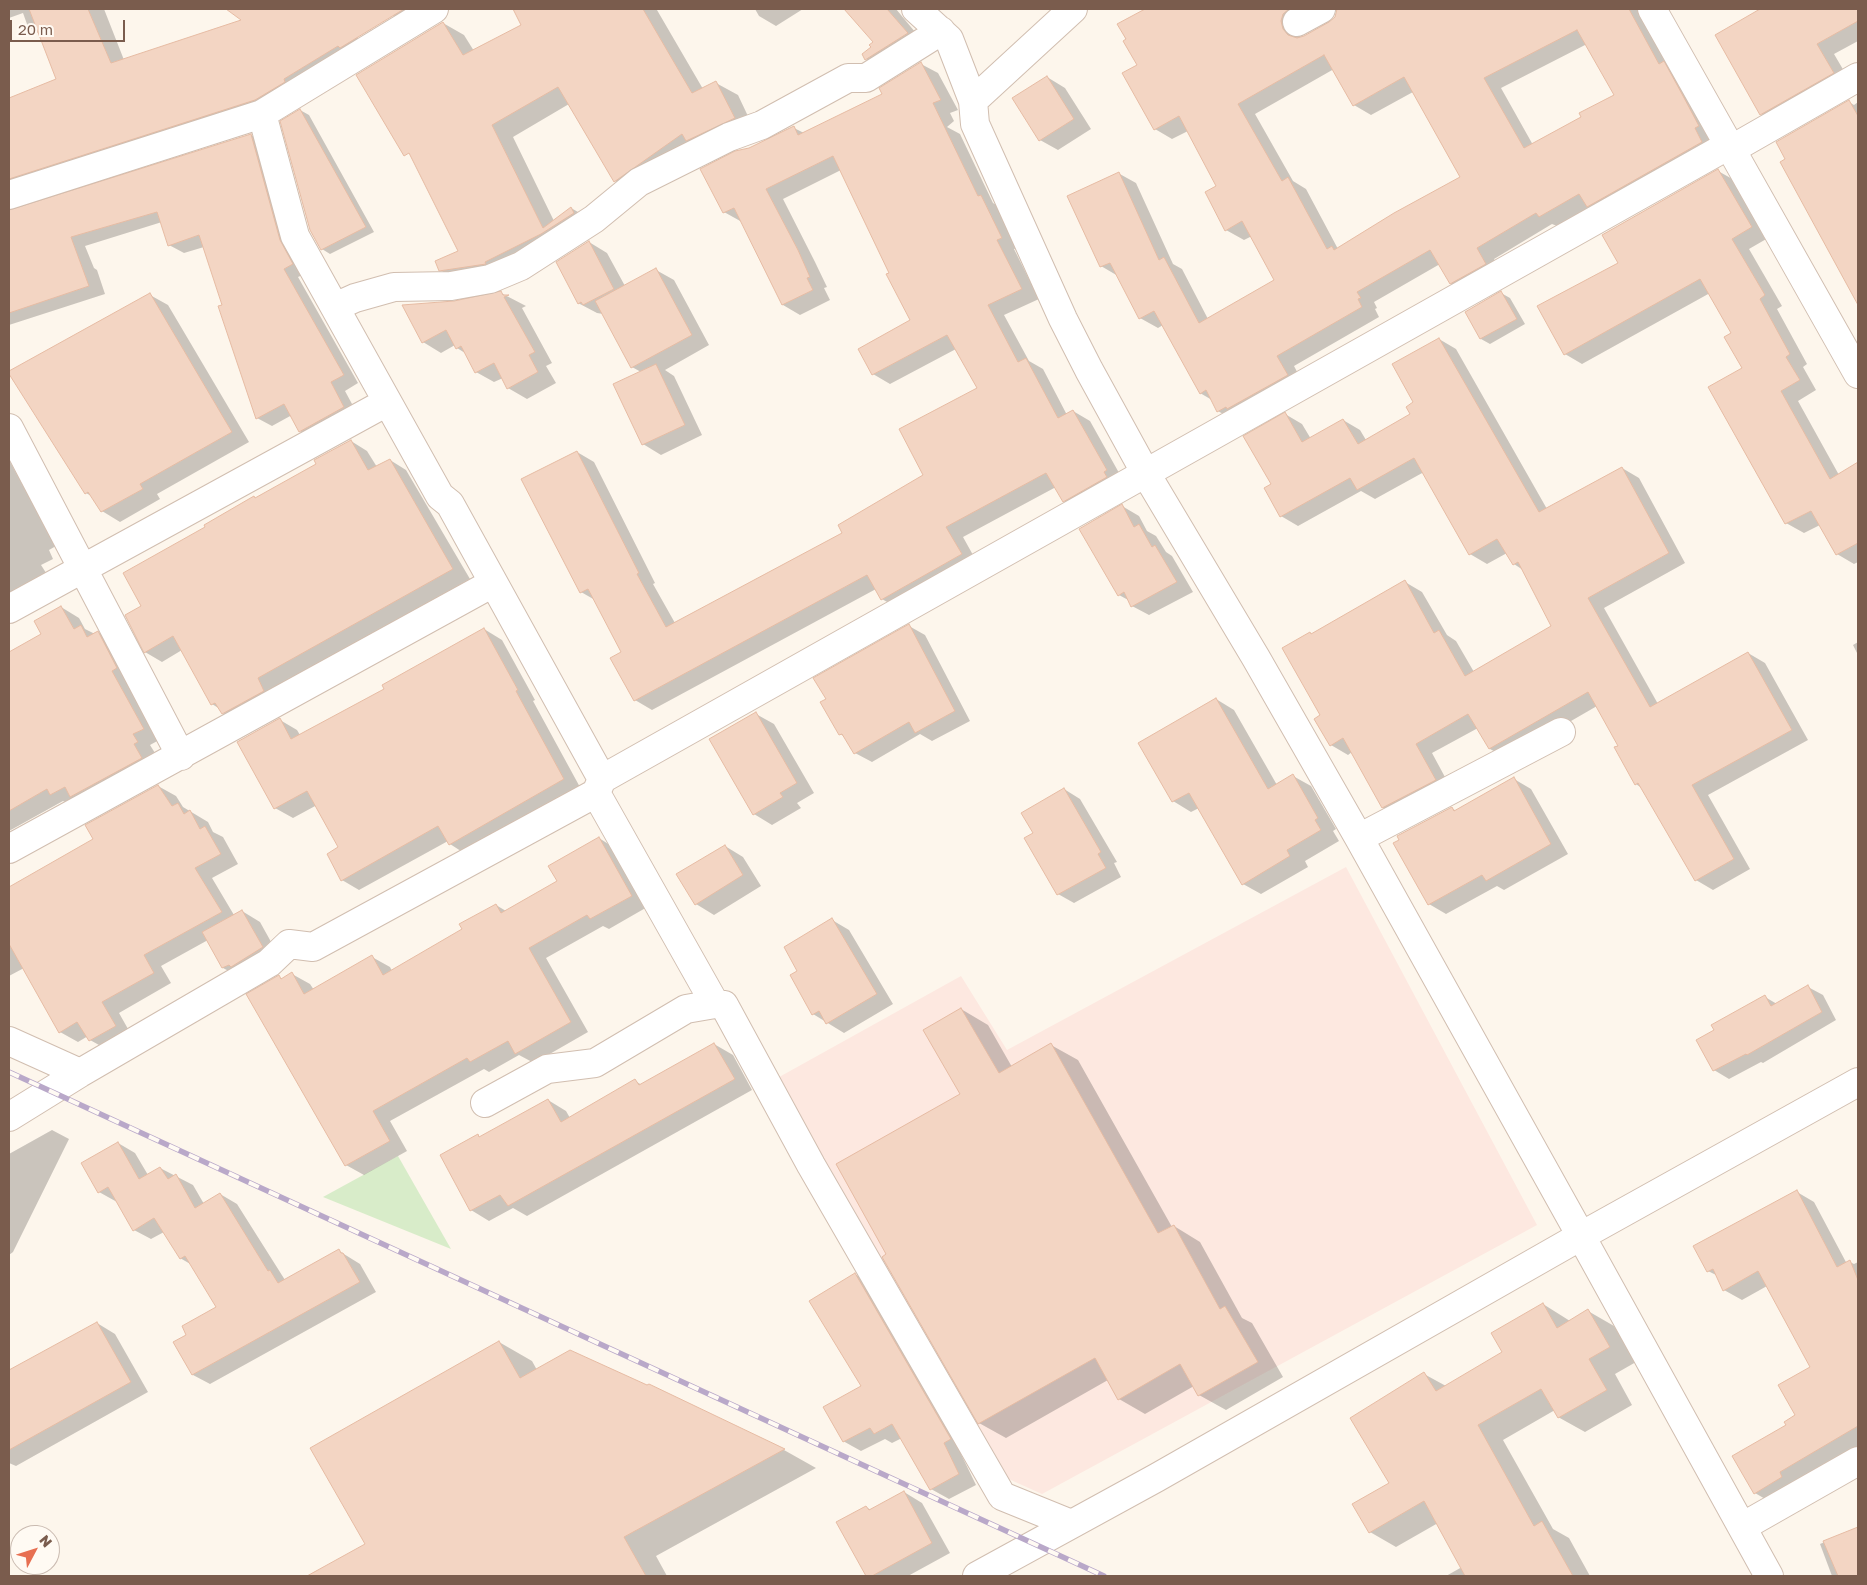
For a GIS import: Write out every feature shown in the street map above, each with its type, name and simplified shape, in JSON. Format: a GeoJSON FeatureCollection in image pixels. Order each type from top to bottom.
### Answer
{"type":"FeatureCollection","features":[{"type":"Feature","properties":{"kind":"street"},"geometry":{"type":"LineString","coordinates":[[9,195],[262,114],[434,9]]}},
{"type":"Feature","properties":{"kind":"street"},"geometry":{"type":"LineString","coordinates":[[916,9],[950,39],[973,101],[975,124],[1063,319],[1144,472],[1256,658],[1359,838],[1582,1236],[1769,1576]]}},
{"type":"Feature","properties":{"kind":"street"},"geometry":{"type":"LineString","coordinates":[[973,101],[1073,9]]}},
{"type":"Feature","properties":{"kind":"street"},"geometry":{"type":"LineString","coordinates":[[1297,22],[1321,9]]}},
{"type":"Feature","properties":{"kind":"street"},"geometry":{"type":"LineString","coordinates":[[1652,9],[1858,374]]}},
{"type":"Feature","properties":{"kind":"street"},"geometry":{"type":"LineString","coordinates":[[335,307],[355,298],[394,287],[451,286],[490,278],[521,266],[594,219],[639,182],[729,137],[762,125],[848,78],[866,78],[941,31]]}},
{"type":"Feature","properties":{"kind":"street"},"geometry":{"type":"LineString","coordinates":[[9,1117],[80,1073],[269,963],[289,944],[313,947],[599,786],[1144,472],[1858,77]]}},
{"type":"Feature","properties":{"kind":"street"},"geometry":{"type":"LineString","coordinates":[[262,114],[296,236],[440,496],[450,504],[715,1004]]}},
{"type":"Feature","properties":{"kind":"street"},"geometry":{"type":"LineString","coordinates":[[9,609],[387,402]]}},
{"type":"Feature","properties":{"kind":"street"},"geometry":{"type":"LineString","coordinates":[[9,428],[181,756]]}},
{"type":"Feature","properties":{"kind":"street"},"geometry":{"type":"LineString","coordinates":[[9,849],[493,583]]}},
{"type":"Feature","properties":{"kind":"street"},"geometry":{"type":"LineString","coordinates":[[1359,838],[1561,732]]}},
{"type":"Feature","properties":{"kind":"street"},"geometry":{"type":"LineString","coordinates":[[485,1103],[547,1069],[595,1063],[686,1009],[715,1004],[724,1005],[811,1165],[1002,1496],[1071,1524]]}},
{"type":"Feature","properties":{"kind":"street"},"geometry":{"type":"LineString","coordinates":[[9,1041],[80,1073]]}},
{"type":"Feature","properties":{"kind":"street"},"geometry":{"type":"LineString","coordinates":[[977,1576],[1014,1567],[1071,1524],[1858,1082]]}},
{"type":"Feature","properties":{"kind":"street"},"geometry":{"type":"LineString","coordinates":[[1742,1527],[1858,1461]]}},
{"type":"Feature","properties":{"kind":"shaded area"},"geometry":{"type":"Polygon","coordinates":[[[1346,867],[1537,1225],[1042,1494],[1002,1476],[772,1081],[961,976],[1007,1050],[1346,867]]]}},
{"type":"Feature","properties":{"kind":"green space"},"geometry":{"type":"Polygon","coordinates":[[[398,1156],[451,1249],[323,1197],[398,1156]]]}},
{"type":"Feature","properties":{"kind":"building"},"geometry":{"type":"Polygon","coordinates":[[[29,9],[88,9],[111,63],[241,20],[226,9],[404,9],[340,48],[338,46],[284,79],[285,82],[255,100],[9,179],[9,98],[56,79],[29,9]]]}},
{"type":"Feature","properties":{"kind":"building"},"geometry":{"type":"Polygon","coordinates":[[[513,9],[643,9],[692,93],[716,81],[735,118],[686,141],[682,134],[614,182],[558,87],[492,125],[543,228],[571,207],[574,213],[541,234],[485,262],[486,264],[439,271],[435,261],[458,251],[409,153],[404,156],[356,75],[443,22],[463,55],[521,25],[513,9]]]}},
{"type":"Feature","properties":{"kind":"building"},"geometry":{"type":"Polygon","coordinates":[[[844,9],[887,9],[908,33],[865,60],[862,54],[871,47],[869,45],[873,42],[844,9]]]}},
{"type":"Feature","properties":{"kind":"building"},"geometry":{"type":"Polygon","coordinates":[[[1145,9],[1289,9],[1283,14],[1281,21],[1283,29],[1288,35],[1297,38],[1329,22],[1335,17],[1337,9],[1629,9],[1659,64],[1664,61],[1699,126],[1695,128],[1702,142],[1587,207],[1579,194],[1539,217],[1536,213],[1477,248],[1486,264],[1450,284],[1430,250],[1357,292],[1361,298],[1358,299],[1362,307],[1277,356],[1288,375],[1227,409],[1226,407],[1217,412],[1206,390],[1200,394],[1154,311],[1139,319],[1110,263],[1100,267],[1067,196],[1119,172],[1159,260],[1164,257],[1199,323],[1274,280],[1242,221],[1225,231],[1205,192],[1216,186],[1179,116],[1154,130],[1122,73],[1137,65],[1123,41],[1126,39],[1117,24],[1145,9]],[[1577,30],[1484,78],[1524,148],[1581,117],[1579,113],[1614,95],[1577,30]],[[1324,55],[1238,104],[1282,181],[1288,177],[1327,249],[1332,246],[1334,250],[1394,213],[1460,177],[1404,77],[1353,106],[1324,55]]]}},
{"type":"Feature","properties":{"kind":"building"},"geometry":{"type":"Polygon","coordinates":[[[1760,9],[1858,9],[1858,21],[1817,44],[1834,73],[1760,115],[1715,35],[1760,9]]]}},
{"type":"Feature","properties":{"kind":"building"},"geometry":{"type":"Polygon","coordinates":[[[921,62],[941,100],[933,103],[978,196],[981,195],[1002,238],[997,240],[1022,289],[988,305],[1018,362],[1026,358],[1058,418],[1073,410],[1107,470],[1104,472],[1107,477],[1063,502],[1046,473],[946,527],[962,554],[881,600],[867,575],[634,701],[610,658],[621,652],[588,589],[580,593],[521,479],[577,451],[639,573],[637,574],[666,627],[842,533],[838,525],[923,475],[899,429],[977,388],[947,335],[872,375],[858,349],[910,320],[886,274],[889,273],[833,156],[766,189],[798,250],[810,277],[807,278],[813,290],[782,305],[734,208],[723,213],[700,169],[735,151],[749,148],[794,126],[798,135],[882,94],[879,88],[921,62]]]}},
{"type":"Feature","properties":{"kind":"building"},"geometry":{"type":"Polygon","coordinates":[[[1047,76],[1074,119],[1039,141],[1012,98],[1047,76]]]}},
{"type":"Feature","properties":{"kind":"building"},"geometry":{"type":"Polygon","coordinates":[[[1849,100],[1858,116],[1858,305],[1780,162],[1785,159],[1776,142],[1849,100]]]}},
{"type":"Feature","properties":{"kind":"building"},"geometry":{"type":"Polygon","coordinates":[[[300,109],[366,227],[321,250],[310,230],[280,121],[300,109]]]}},
{"type":"Feature","properties":{"kind":"building"},"geometry":{"type":"Polygon","coordinates":[[[251,134],[280,240],[293,264],[284,269],[344,375],[331,382],[344,407],[299,432],[284,404],[256,419],[218,306],[222,305],[199,235],[168,246],[157,212],[71,237],[89,286],[9,313],[9,210],[251,134]]]}},
{"type":"Feature","properties":{"kind":"building"},"geometry":{"type":"Polygon","coordinates":[[[1718,169],[1752,227],[1732,239],[1765,295],[1760,299],[1790,354],[1786,357],[1800,380],[1781,391],[1830,479],[1858,462],[1858,543],[1836,555],[1811,511],[1785,524],[1708,387],[1742,368],[1724,337],[1731,333],[1700,279],[1564,355],[1537,306],[1618,263],[1602,235],[1718,169]]]}},
{"type":"Feature","properties":{"kind":"building"},"geometry":{"type":"Polygon","coordinates":[[[589,241],[614,289],[583,305],[581,302],[578,304],[556,262],[589,241]]]}},
{"type":"Feature","properties":{"kind":"building"},"geometry":{"type":"Polygon","coordinates":[[[656,268],[692,335],[631,368],[595,301],[656,268]]]}},
{"type":"Feature","properties":{"kind":"building"},"geometry":{"type":"Polygon","coordinates":[[[501,291],[503,295],[509,295],[504,297],[535,352],[529,355],[538,372],[507,389],[494,363],[475,373],[461,346],[456,349],[446,330],[422,343],[402,305],[454,301],[501,291]]]}},
{"type":"Feature","properties":{"kind":"building"},"geometry":{"type":"Polygon","coordinates":[[[1501,291],[1517,319],[1480,339],[1465,312],[1501,291]]]}},
{"type":"Feature","properties":{"kind":"building"},"geometry":{"type":"Polygon","coordinates":[[[150,293],[232,432],[140,484],[143,489],[101,512],[88,492],[85,494],[9,374],[9,371],[150,293]]]}},
{"type":"Feature","properties":{"kind":"building"},"geometry":{"type":"Polygon","coordinates":[[[1439,338],[1539,512],[1622,467],[1669,553],[1588,598],[1650,707],[1748,652],[1792,730],[1692,785],[1734,859],[1695,881],[1638,783],[1635,785],[1614,747],[1618,746],[1588,692],[1489,749],[1468,714],[1416,744],[1436,780],[1382,808],[1343,738],[1330,746],[1314,719],[1320,715],[1282,648],[1310,632],[1311,634],[1405,580],[1434,633],[1439,630],[1465,676],[1551,626],[1518,562],[1513,565],[1497,539],[1469,555],[1414,458],[1357,490],[1350,478],[1280,517],[1264,488],[1271,484],[1243,436],[1285,412],[1302,442],[1343,419],[1358,444],[1410,414],[1406,407],[1413,402],[1392,364],[1439,338]]]}},
{"type":"Feature","properties":{"kind":"building"},"geometry":{"type":"Polygon","coordinates":[[[656,364],[685,425],[642,445],[613,384],[656,364]]]}},
{"type":"Feature","properties":{"kind":"building"},"geometry":{"type":"Polygon","coordinates":[[[351,440],[368,470],[390,459],[453,569],[258,678],[264,691],[222,714],[215,703],[211,705],[173,636],[144,653],[125,615],[141,606],[123,573],[205,527],[204,525],[254,496],[255,498],[316,464],[314,460],[351,440]]]}},
{"type":"Feature","properties":{"kind":"building"},"geometry":{"type":"Polygon","coordinates":[[[1122,504],[1134,527],[1139,524],[1152,547],[1155,545],[1177,582],[1131,607],[1124,592],[1118,596],[1079,529],[1122,504]]]}},
{"type":"Feature","properties":{"kind":"building"},"geometry":{"type":"Polygon","coordinates":[[[61,606],[74,629],[81,625],[87,637],[98,631],[117,668],[112,671],[144,729],[133,734],[138,742],[134,744],[142,758],[70,797],[65,787],[50,795],[47,789],[9,811],[9,652],[41,634],[34,621],[61,606]]]}},
{"type":"Feature","properties":{"kind":"building"},"geometry":{"type":"Polygon","coordinates":[[[909,624],[955,711],[915,733],[909,722],[854,754],[842,734],[839,735],[820,702],[826,699],[813,678],[909,624]]]}},
{"type":"Feature","properties":{"kind":"building"},"geometry":{"type":"Polygon","coordinates":[[[484,628],[564,779],[449,845],[438,826],[341,881],[327,854],[338,847],[307,791],[274,809],[237,742],[280,718],[291,739],[384,689],[382,685],[484,628]]]}},
{"type":"Feature","properties":{"kind":"building"},"geometry":{"type":"Polygon","coordinates":[[[1216,698],[1268,789],[1293,774],[1318,818],[1315,820],[1321,830],[1287,850],[1290,856],[1242,885],[1189,793],[1172,802],[1138,743],[1216,698]]]}},
{"type":"Feature","properties":{"kind":"building"},"geometry":{"type":"Polygon","coordinates":[[[756,712],[797,783],[780,793],[783,797],[753,815],[709,739],[756,712]]]}},
{"type":"Feature","properties":{"kind":"building"},"geometry":{"type":"Polygon","coordinates":[[[1514,777],[1551,844],[1486,881],[1482,875],[1428,905],[1393,843],[1399,840],[1397,836],[1452,807],[1454,811],[1514,777]]]}},
{"type":"Feature","properties":{"kind":"building"},"geometry":{"type":"Polygon","coordinates":[[[158,785],[172,806],[178,803],[184,814],[190,810],[200,829],[205,826],[221,854],[195,868],[222,912],[144,955],[154,973],[102,1002],[116,1026],[89,1041],[77,1022],[59,1033],[9,944],[9,887],[93,839],[85,825],[158,785]]]}},
{"type":"Feature","properties":{"kind":"building"},"geometry":{"type":"Polygon","coordinates":[[[1064,788],[1101,852],[1098,854],[1106,868],[1057,895],[1024,838],[1033,833],[1021,813],[1064,788]]]}},
{"type":"Feature","properties":{"kind":"building"},"geometry":{"type":"Polygon","coordinates":[[[599,837],[632,896],[590,919],[587,915],[529,948],[571,1022],[515,1054],[508,1041],[470,1062],[467,1058],[373,1111],[390,1141],[345,1166],[246,994],[279,975],[281,979],[292,972],[304,994],[372,955],[383,975],[462,929],[459,924],[496,904],[501,913],[557,881],[548,866],[599,837]]]}},
{"type":"Feature","properties":{"kind":"building"},"geometry":{"type":"Polygon","coordinates":[[[725,845],[743,875],[695,905],[676,874],[725,845]]]}},
{"type":"Feature","properties":{"kind":"building"},"geometry":{"type":"Polygon","coordinates":[[[242,910],[263,947],[231,967],[229,965],[222,968],[202,932],[242,910]]]}},
{"type":"Feature","properties":{"kind":"building"},"geometry":{"type":"Polygon","coordinates":[[[832,918],[877,994],[826,1024],[819,1011],[812,1015],[790,975],[797,971],[784,947],[832,918]]]}},
{"type":"Feature","properties":{"kind":"building"},"geometry":{"type":"Polygon","coordinates":[[[1808,985],[1822,1012],[1747,1055],[1713,1071],[1696,1040],[1714,1030],[1711,1025],[1765,995],[1771,1006],[1808,985]]]}},
{"type":"Feature","properties":{"kind":"building"},"geometry":{"type":"Polygon","coordinates":[[[961,1008],[999,1073],[1051,1043],[1158,1233],[1174,1225],[1220,1309],[1225,1306],[1258,1362],[1198,1396],[1180,1364],[1118,1400],[1095,1358],[978,1424],[882,1257],[886,1254],[836,1164],[960,1094],[923,1030],[961,1008]]]}},
{"type":"Feature","properties":{"kind":"building"},"geometry":{"type":"Polygon","coordinates":[[[714,1043],[735,1079],[508,1206],[500,1195],[470,1211],[440,1155],[478,1134],[479,1137],[548,1099],[561,1122],[635,1079],[639,1085],[714,1043]]]}},
{"type":"Feature","properties":{"kind":"building"},"geometry":{"type":"Polygon","coordinates":[[[118,1142],[139,1179],[160,1167],[168,1179],[176,1174],[195,1208],[220,1193],[268,1271],[270,1270],[278,1283],[339,1249],[360,1282],[192,1375],[173,1342],[186,1335],[182,1326],[216,1307],[185,1256],[180,1259],[154,1218],[133,1231],[108,1187],[98,1193],[81,1163],[118,1142]]]}},
{"type":"Feature","properties":{"kind":"building"},"geometry":{"type":"Polygon","coordinates":[[[1797,1190],[1837,1267],[1850,1260],[1858,1280],[1858,1426],[1780,1472],[1782,1477],[1754,1494],[1732,1456],[1786,1425],[1784,1422],[1795,1415],[1778,1385],[1810,1367],[1758,1271],[1723,1291],[1713,1269],[1707,1272],[1693,1246],[1797,1190]]]}},
{"type":"Feature","properties":{"kind":"building"},"geometry":{"type":"Polygon","coordinates":[[[855,1273],[951,1439],[944,1443],[959,1474],[930,1490],[892,1424],[874,1434],[870,1428],[843,1442],[823,1407],[861,1386],[809,1301],[855,1273]]]}},
{"type":"Feature","properties":{"kind":"building"},"geometry":{"type":"Polygon","coordinates":[[[1543,1303],[1557,1328],[1588,1309],[1610,1347],[1589,1359],[1607,1390],[1558,1418],[1541,1389],[1478,1425],[1534,1526],[1542,1521],[1573,1576],[1465,1576],[1424,1501],[1369,1533],[1352,1504],[1389,1483],[1350,1418],[1424,1372],[1436,1391],[1502,1352],[1491,1333],[1543,1303]]]}},
{"type":"Feature","properties":{"kind":"building"},"geometry":{"type":"Polygon","coordinates":[[[97,1322],[131,1382],[9,1450],[9,1370],[97,1322]]]}},
{"type":"Feature","properties":{"kind":"building"},"geometry":{"type":"Polygon","coordinates":[[[499,1341],[520,1378],[570,1350],[647,1385],[649,1384],[785,1449],[624,1537],[646,1576],[307,1576],[365,1544],[310,1448],[499,1341]]]}},
{"type":"Feature","properties":{"kind":"building"},"geometry":{"type":"Polygon","coordinates":[[[904,1491],[932,1543],[872,1576],[866,1576],[836,1522],[866,1506],[869,1510],[904,1491]]]}},
{"type":"Feature","properties":{"kind":"building"},"geometry":{"type":"Polygon","coordinates":[[[1858,1527],[1858,1576],[1838,1576],[1823,1541],[1858,1527]]]}},
{"type":"Feature","properties":{"kind":"railway"},"geometry":{"type":"LineString","coordinates":[[9,1072],[1104,1576]]}}]}
